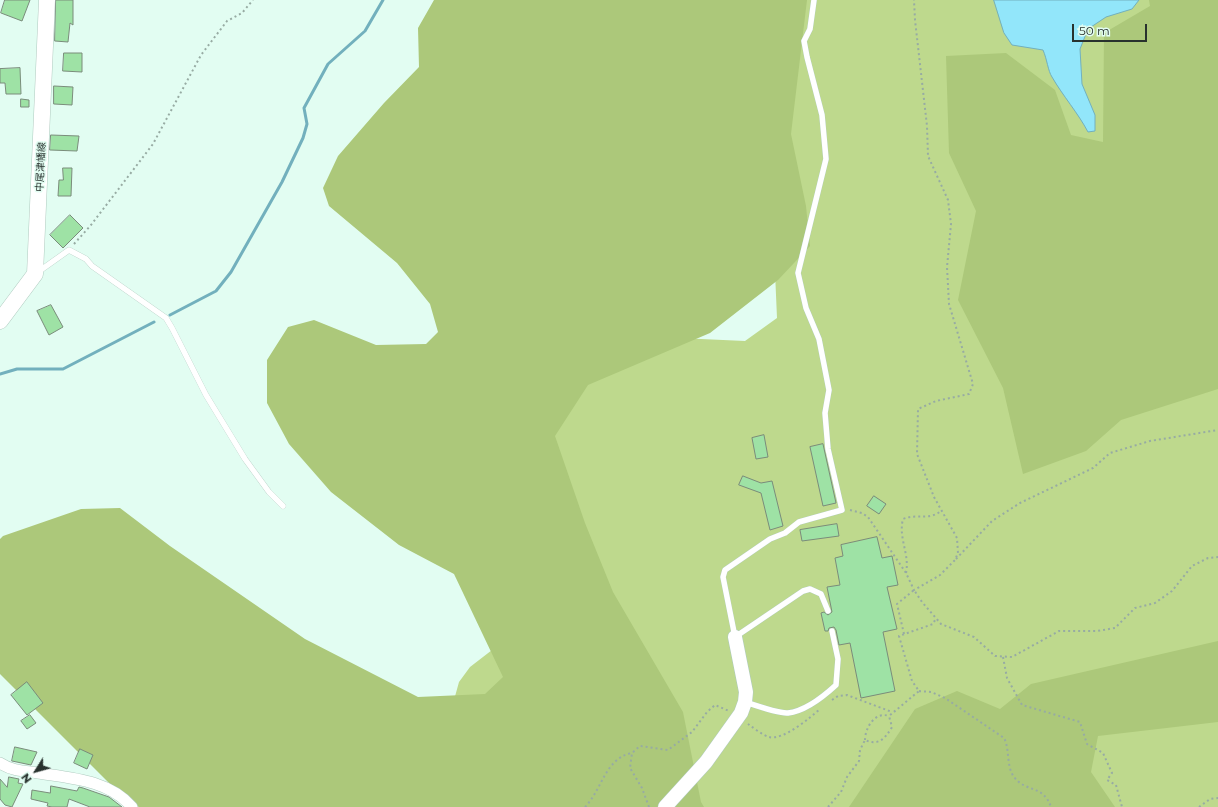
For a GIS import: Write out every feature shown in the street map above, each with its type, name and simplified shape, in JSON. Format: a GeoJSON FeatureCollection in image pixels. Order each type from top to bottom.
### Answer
{"type":"FeatureCollection","features":[{"type":"Feature","properties":{"kind":"main road","name":"中尾津幡線"},"geometry":{"type":"LineString","coordinates":[[35,274],[47,0]]}},
{"type":"Feature","properties":{"kind":"main road"},"geometry":{"type":"LineString","coordinates":[[0,321],[35,274]]}},
{"type":"Feature","properties":{"kind":"street"},"geometry":{"type":"LineString","coordinates":[[665,807],[706,762],[741,713],[745,702],[746,692],[735,637]]}},
{"type":"Feature","properties":{"kind":"street"},"geometry":{"type":"LineString","coordinates":[[0,763],[10,770],[74,778],[92,783],[112,790],[124,798],[132,807]]}},
{"type":"Feature","properties":{"kind":"lane"},"geometry":{"type":"LineString","coordinates":[[814,0],[810,28],[804,41],[822,115],[826,159],[798,273],[806,308],[819,340],[829,390],[825,413],[828,449],[842,510],[799,522],[785,533],[770,539],[725,570],[723,577],[735,637],[803,591],[810,589],[821,594],[828,611]]}},
{"type":"Feature","properties":{"kind":"lane"},"geometry":{"type":"LineString","coordinates":[[35,274],[69,250],[86,260],[92,266],[166,318],[206,395],[245,459],[269,492],[283,506]]}},
{"type":"Feature","properties":{"kind":"lane"},"geometry":{"type":"LineString","coordinates":[[745,702],[787,714],[810,706],[829,691],[836,685],[838,659],[832,631]]}},
{"type":"Feature","properties":{"kind":"path"},"geometry":{"type":"LineString","coordinates":[[69,250],[91,225],[153,144],[201,55],[227,21],[242,13],[253,0]]}},
{"type":"Feature","properties":{"kind":"path"},"geometry":{"type":"LineString","coordinates":[[914,0],[914,20],[927,126],[928,156],[948,200],[951,224],[947,267],[949,304],[973,384],[969,394],[936,401],[918,409],[917,454],[934,497],[957,538],[958,553],[955,560]]}},
{"type":"Feature","properties":{"kind":"path"},"geometry":{"type":"LineString","coordinates":[[904,634],[897,604],[914,590],[940,575],[992,522],[1020,503],[1093,468],[1110,452],[1150,441],[1218,430]]}},
{"type":"Feature","properties":{"kind":"path"},"geometry":{"type":"LineString","coordinates":[[842,510],[862,513],[868,517],[906,573],[914,590],[941,624],[974,637],[995,656],[1012,658],[1059,631],[1096,631],[1115,628],[1135,608],[1155,603],[1172,591],[1192,566],[1208,558],[1218,558]]}},
{"type":"Feature","properties":{"kind":"path"},"geometry":{"type":"LineString","coordinates":[[906,573],[908,563],[900,529],[903,519],[909,517],[931,518],[942,511]]}},
{"type":"Feature","properties":{"kind":"path"},"geometry":{"type":"LineString","coordinates":[[919,691],[912,681],[899,636],[933,624],[936,618]]}},
{"type":"Feature","properties":{"kind":"path"},"geometry":{"type":"LineString","coordinates":[[1003,657],[1007,678],[1022,705],[1080,722],[1087,744],[1103,753],[1112,773],[1107,780],[1116,785],[1122,807]]}},
{"type":"Feature","properties":{"kind":"path"},"geometry":{"type":"LineString","coordinates":[[889,716],[919,691],[931,692],[946,698],[1004,738],[1008,745],[1011,771],[1014,777],[1020,783],[1043,793],[1048,799],[1051,807]]}},
{"type":"Feature","properties":{"kind":"path"},"geometry":{"type":"LineString","coordinates":[[829,701],[838,696],[847,695],[892,712]]}},
{"type":"Feature","properties":{"kind":"path"},"geometry":{"type":"LineString","coordinates":[[585,807],[593,800],[604,775],[613,764],[624,755],[632,753],[640,746],[668,750],[692,732],[707,712],[715,705],[730,712]]}},
{"type":"Feature","properties":{"kind":"path"},"geometry":{"type":"LineString","coordinates":[[745,722],[770,737],[781,736],[808,720],[823,706]]}},
{"type":"Feature","properties":{"kind":"path"},"geometry":{"type":"LineString","coordinates":[[828,807],[841,792],[847,777],[857,765],[860,750],[865,740],[865,732],[869,724],[880,716],[889,716]]}},
{"type":"Feature","properties":{"kind":"path"},"geometry":{"type":"LineString","coordinates":[[865,740],[872,743],[880,741],[887,736],[892,727],[889,716]]}},
{"type":"Feature","properties":{"kind":"path"},"geometry":{"type":"LineString","coordinates":[[632,753],[630,768],[642,788],[649,807]]}},
{"type":"Feature","properties":{"kind":"path"},"geometry":{"type":"LineString","coordinates":[[1199,807],[1210,798],[1218,798]]}},
{"type":"Feature","properties":{"kind":"green space"},"geometry":{"type":"Polygon","coordinates":[[[434,0],[807,0],[791,134],[806,206],[810,246],[778,280],[710,333],[588,385],[555,436],[585,523],[613,592],[683,712],[701,802],[704,807],[139,807],[129,803],[0,674],[0,539],[3,536],[81,509],[120,508],[170,546],[305,639],[418,697],[485,694],[503,677],[454,574],[399,545],[331,492],[289,444],[267,403],[267,360],[288,327],[314,320],[376,345],[426,344],[438,332],[430,304],[397,263],[329,206],[323,188],[338,156],[384,103],[419,67],[418,28],[434,0]]]}},
{"type":"Feature","properties":{"kind":"green space"},"geometry":{"type":"Polygon","coordinates":[[[785,0],[1218,0],[1218,807],[442,807],[441,747],[459,682],[470,667],[553,603],[533,407],[613,335],[745,341],[777,318],[771,180],[785,0]]]}},
{"type":"Feature","properties":{"kind":"green space"},"geometry":{"type":"Polygon","coordinates":[[[1149,0],[1218,0],[1218,389],[1121,420],[1086,451],[1023,474],[1003,388],[958,300],[976,211],[949,153],[946,56],[1006,53],[1055,90],[1071,135],[1103,142],[1104,33],[1150,6],[1149,0]]]}},
{"type":"Feature","properties":{"kind":"green space"},"geometry":{"type":"Polygon","coordinates":[[[1218,641],[1218,722],[1098,736],[1091,772],[1115,807],[849,807],[915,709],[957,691],[1000,709],[1031,684],[1218,641]]]}},
{"type":"Feature","properties":{"kind":"water"},"geometry":{"type":"Polygon","coordinates":[[[994,0],[1139,0],[1132,9],[1106,17],[1088,29],[1080,49],[1082,84],[1095,115],[1095,131],[1088,132],[1056,84],[1043,50],[1012,45],[1004,33],[994,0]]]}},
{"type":"Feature","properties":{"kind":"building"},"geometry":{"type":"Polygon","coordinates":[[[5,0],[30,0],[22,21],[1,13],[5,0]]]}},
{"type":"Feature","properties":{"kind":"building"},"geometry":{"type":"Polygon","coordinates":[[[56,0],[73,0],[73,25],[70,23],[68,42],[55,41],[56,0]]]}},
{"type":"Feature","properties":{"kind":"building"},"geometry":{"type":"Polygon","coordinates":[[[64,53],[82,53],[82,72],[63,71],[64,53]]]}},
{"type":"Feature","properties":{"kind":"building"},"geometry":{"type":"Polygon","coordinates":[[[20,68],[21,94],[6,94],[5,83],[0,83],[0,69],[20,68]]]}},
{"type":"Feature","properties":{"kind":"building"},"geometry":{"type":"Polygon","coordinates":[[[54,86],[73,87],[72,105],[54,104],[54,86]]]}},
{"type":"Feature","properties":{"kind":"building"},"geometry":{"type":"Polygon","coordinates":[[[21,99],[29,100],[29,107],[21,107],[21,99]]]}},
{"type":"Feature","properties":{"kind":"building"},"geometry":{"type":"Polygon","coordinates":[[[51,135],[79,136],[77,151],[50,150],[51,135]]]}},
{"type":"Feature","properties":{"kind":"building"},"geometry":{"type":"Polygon","coordinates":[[[63,168],[72,168],[71,196],[58,196],[59,180],[63,180],[63,168]]]}},
{"type":"Feature","properties":{"kind":"building"},"geometry":{"type":"Polygon","coordinates":[[[70,215],[83,228],[63,248],[50,235],[70,215]]]}},
{"type":"Feature","properties":{"kind":"building"},"geometry":{"type":"Polygon","coordinates":[[[51,305],[63,327],[49,335],[37,311],[51,305]]]}},
{"type":"Feature","properties":{"kind":"building"},"geometry":{"type":"Polygon","coordinates":[[[764,435],[768,457],[756,459],[752,438],[764,435]]]}},
{"type":"Feature","properties":{"kind":"building"},"geometry":{"type":"Polygon","coordinates":[[[823,444],[836,503],[823,506],[810,447],[823,444]]]}},
{"type":"Feature","properties":{"kind":"building"},"geometry":{"type":"Polygon","coordinates":[[[743,476],[761,483],[772,481],[783,526],[770,530],[761,493],[739,485],[743,476]]]}},
{"type":"Feature","properties":{"kind":"building"},"geometry":{"type":"Polygon","coordinates":[[[874,496],[886,504],[879,514],[867,506],[874,496]]]}},
{"type":"Feature","properties":{"kind":"building"},"geometry":{"type":"Polygon","coordinates":[[[837,524],[839,536],[802,541],[800,530],[837,524]]]}},
{"type":"Feature","properties":{"kind":"building"},"geometry":{"type":"Polygon","coordinates":[[[877,537],[882,558],[892,556],[898,585],[887,587],[897,629],[883,632],[895,691],[861,698],[850,643],[839,645],[834,627],[829,628],[828,631],[825,631],[821,613],[824,612],[828,615],[832,612],[827,587],[840,585],[835,558],[843,556],[841,545],[877,537]]]}},
{"type":"Feature","properties":{"kind":"building"},"geometry":{"type":"Polygon","coordinates":[[[27,682],[43,703],[27,715],[11,695],[27,682]]]}},
{"type":"Feature","properties":{"kind":"building"},"geometry":{"type":"Polygon","coordinates":[[[30,715],[36,723],[27,729],[21,721],[30,715]]]}},
{"type":"Feature","properties":{"kind":"building"},"geometry":{"type":"Polygon","coordinates":[[[15,747],[37,752],[31,765],[12,761],[15,747]]]}},
{"type":"Feature","properties":{"kind":"building"},"geometry":{"type":"Polygon","coordinates":[[[80,749],[93,755],[87,769],[74,763],[80,749]]]}},
{"type":"Feature","properties":{"kind":"building"},"geometry":{"type":"Polygon","coordinates":[[[9,777],[19,779],[18,783],[23,784],[12,807],[5,805],[0,799],[0,779],[7,787],[9,777]]]}},
{"type":"Feature","properties":{"kind":"building"},"geometry":{"type":"Polygon","coordinates":[[[51,786],[77,791],[79,787],[83,788],[109,797],[122,807],[90,807],[69,799],[67,807],[52,807],[47,806],[48,803],[31,799],[32,790],[50,793],[51,786]]]}},
{"type":"Feature","properties":{"kind":"waterway"},"geometry":{"type":"LineString","coordinates":[[170,315],[216,291],[231,272],[282,182],[303,138],[307,124],[304,108],[328,64],[365,31],[383,0]]}},
{"type":"Feature","properties":{"kind":"waterway"},"geometry":{"type":"LineString","coordinates":[[0,374],[17,369],[63,369],[154,322]]}}]}
